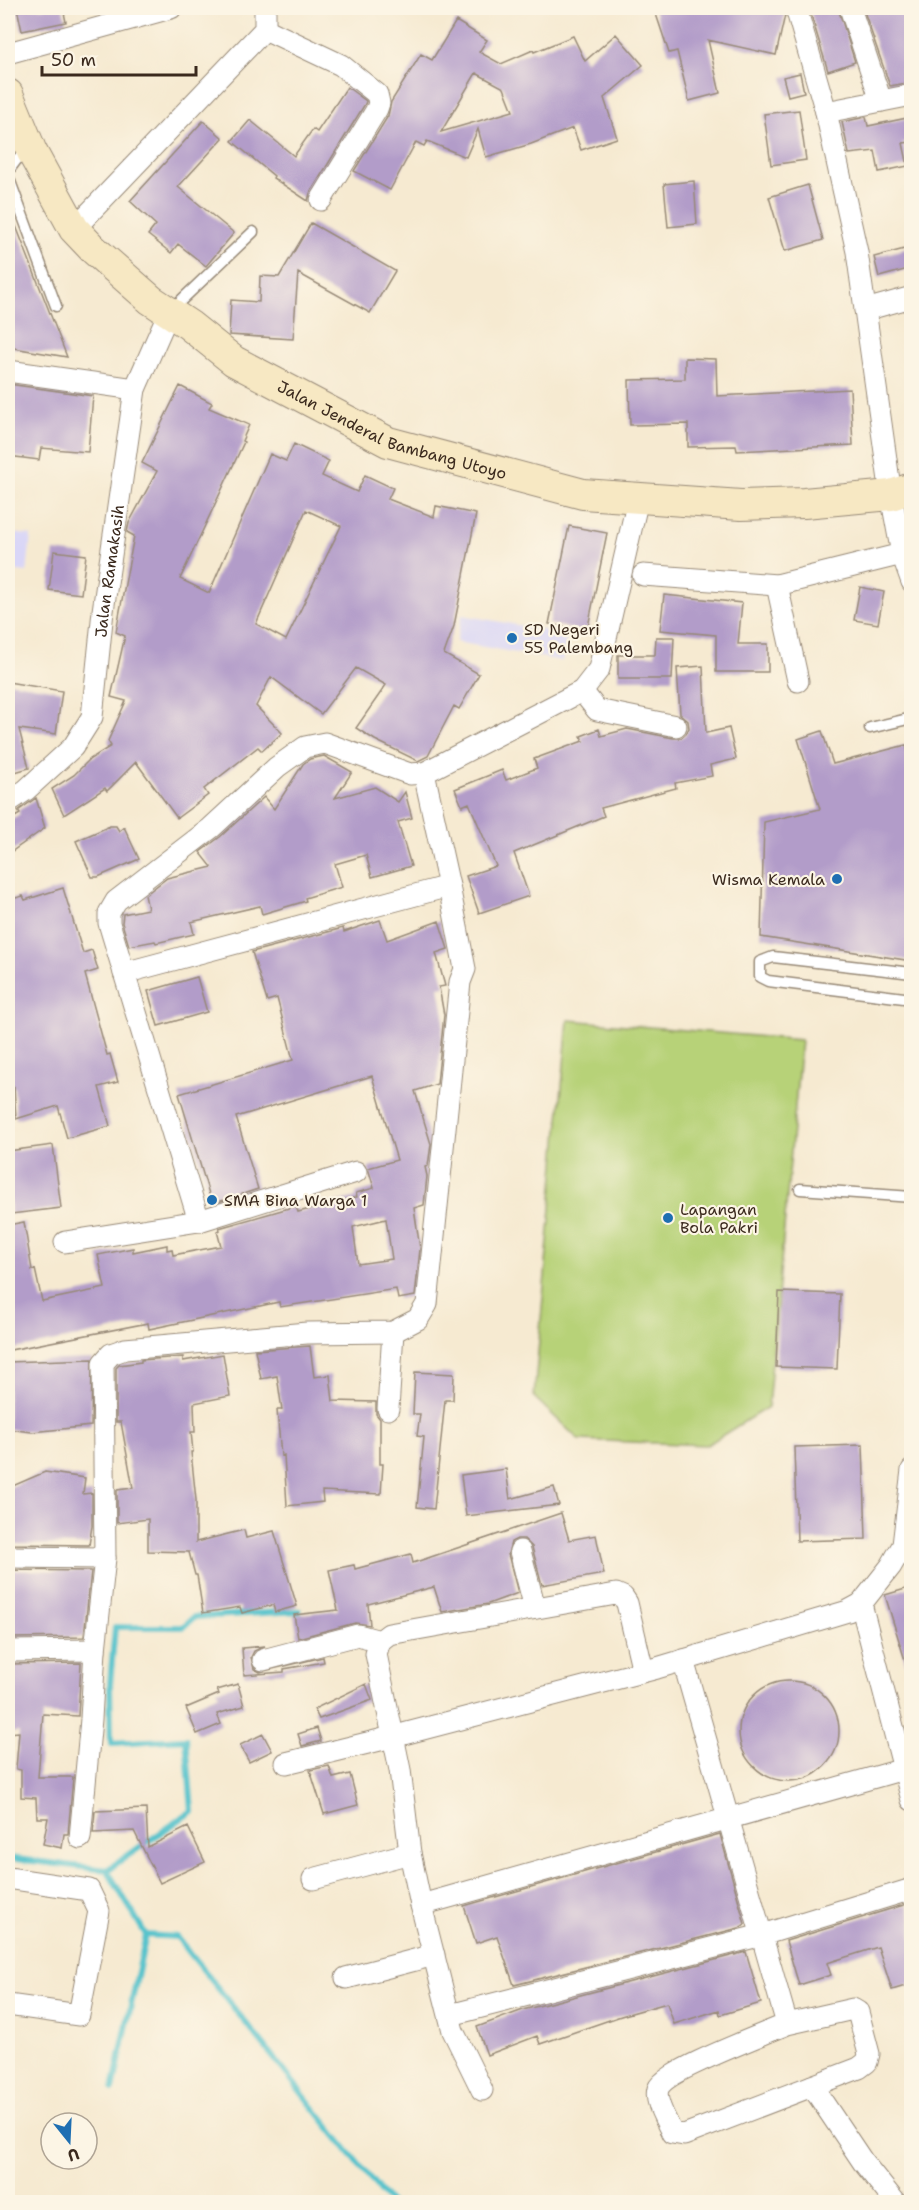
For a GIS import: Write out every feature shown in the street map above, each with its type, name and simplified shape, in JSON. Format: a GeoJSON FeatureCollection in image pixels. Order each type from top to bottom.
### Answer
{"type":"FeatureCollection","features":[{"type":"Feature","properties":{"kind":"street"},"geometry":{"type":"LineString","coordinates":[[8,52],[171,8]]}},
{"type":"Feature","properties":{"kind":"street"},"geometry":{"type":"LineString","coordinates":[[74,229],[265,29],[265,8]]}},
{"type":"Feature","properties":{"kind":"street"},"geometry":{"type":"LineString","coordinates":[[796,8],[826,112],[856,252],[865,310],[901,491],[902,554],[912,582]]}},
{"type":"Feature","properties":{"kind":"street"},"geometry":{"type":"LineString","coordinates":[[850,8],[881,101]]}},
{"type":"Feature","properties":{"kind":"street"},"geometry":{"type":"LineString","coordinates":[[265,29],[341,65],[371,88],[379,99],[376,109],[321,200]]}},
{"type":"Feature","properties":{"kind":"street","name":"Jalan Jenderal Bambang Utoyo"},"geometry":{"type":"LineString","coordinates":[[8,94],[32,152],[74,229],[93,249],[151,300],[234,361],[388,442],[583,494],[741,505],[804,503],[901,491]]}},
{"type":"Feature","properties":{"kind":"street"},"geometry":{"type":"LineString","coordinates":[[826,112],[912,95]]}},
{"type":"Feature","properties":{"kind":"street"},"geometry":{"type":"LineString","coordinates":[[865,310],[912,297]]}},
{"type":"Feature","properties":{"kind":"street","name":"Jalan Ramakasih"},"geometry":{"type":"LineString","coordinates":[[8,802],[26,790],[73,747],[92,717],[103,611],[135,389],[169,312]]}},
{"type":"Feature","properties":{"kind":"street"},"geometry":{"type":"LineString","coordinates":[[8,371],[135,389]]}},
{"type":"Feature","properties":{"kind":"street"},"geometry":{"type":"LineString","coordinates":[[199,1221],[109,923],[109,913],[116,901],[210,828],[277,766],[305,747],[325,743],[410,774],[424,773],[582,691],[599,669],[638,499]]}},
{"type":"Feature","properties":{"kind":"street"},"geometry":{"type":"LineString","coordinates":[[643,575],[777,585],[902,554]]}},
{"type":"Feature","properties":{"kind":"street"},"geometry":{"type":"LineString","coordinates":[[777,585],[798,681]]}},
{"type":"Feature","properties":{"kind":"street"},"geometry":{"type":"LineString","coordinates":[[582,691],[593,707],[600,711],[676,726]]}},
{"type":"Feature","properties":{"kind":"street"},"geometry":{"type":"LineString","coordinates":[[80,1838],[105,1558],[103,1364],[111,1354],[125,1349],[307,1333],[393,1332],[418,1319],[427,1304],[460,982],[465,969],[424,773]]}},
{"type":"Feature","properties":{"kind":"street"},"geometry":{"type":"LineString","coordinates":[[124,973],[449,886]]}},
{"type":"Feature","properties":{"kind":"street"},"geometry":{"type":"LineString","coordinates":[[65,1242],[199,1221],[356,1172]]}},
{"type":"Feature","properties":{"kind":"street"},"geometry":{"type":"LineString","coordinates":[[388,1409],[393,1332]]}},
{"type":"Feature","properties":{"kind":"street"},"geometry":{"type":"LineString","coordinates":[[286,1762],[392,1737],[643,1671],[848,1611],[861,1604],[891,1566],[903,1545],[912,1470]]}},
{"type":"Feature","properties":{"kind":"street"},"geometry":{"type":"LineString","coordinates":[[520,1551],[535,1608]]}},
{"type":"Feature","properties":{"kind":"street"},"geometry":{"type":"LineString","coordinates":[[8,1557],[105,1558]]}},
{"type":"Feature","properties":{"kind":"street"},"geometry":{"type":"LineString","coordinates":[[891,1566],[912,1561]]}},
{"type":"Feature","properties":{"kind":"street"},"geometry":{"type":"LineString","coordinates":[[482,2090],[453,2031],[421,1905],[410,1852],[399,1770],[376,1654],[380,1641],[389,1634],[615,1594],[623,1597],[627,1603],[643,1671]]}},
{"type":"Feature","properties":{"kind":"street"},"geometry":{"type":"LineString","coordinates":[[861,1604],[912,1800]]}},
{"type":"Feature","properties":{"kind":"street"},"geometry":{"type":"LineString","coordinates":[[263,1660],[358,1635],[380,1641]]}},
{"type":"Feature","properties":{"kind":"street"},"geometry":{"type":"LineString","coordinates":[[8,1651],[95,1650]]}},
{"type":"Feature","properties":{"kind":"street"},"geometry":{"type":"LineString","coordinates":[[683,1660],[787,2024]]}},
{"type":"Feature","properties":{"kind":"street"},"geometry":{"type":"LineString","coordinates":[[421,1905],[904,1769]]}},
{"type":"Feature","properties":{"kind":"street"},"geometry":{"type":"LineString","coordinates":[[313,1879],[410,1852]]}},
{"type":"Feature","properties":{"kind":"street"},"geometry":{"type":"LineString","coordinates":[[8,1878],[89,1890],[99,1911],[80,2015],[8,2005]]}},
{"type":"Feature","properties":{"kind":"street"},"geometry":{"type":"LineString","coordinates":[[450,2015],[762,1935],[912,1889]]}},
{"type":"Feature","properties":{"kind":"street"},"geometry":{"type":"LineString","coordinates":[[346,1978],[434,1955]]}},
{"type":"Feature","properties":{"kind":"street"},"geometry":{"type":"LineString","coordinates":[[842,2009],[853,2009],[858,2012],[869,2054],[867,2062],[859,2068],[684,2135],[672,2133],[659,2102],[657,2092],[660,2084],[669,2076],[787,2024],[842,2009]]}},
{"type":"Feature","properties":{"kind":"street"},"geometry":{"type":"LineString","coordinates":[[812,2086],[863,2162],[895,2202]]}},
{"type":"Feature","properties":{"kind":"lane"},"geometry":{"type":"LineString","coordinates":[[8,171],[17,159],[32,152]]}},
{"type":"Feature","properties":{"kind":"lane"},"geometry":{"type":"LineString","coordinates":[[8,176],[56,306]]}},
{"type":"Feature","properties":{"kind":"lane"},"geometry":{"type":"LineString","coordinates":[[169,312],[253,232]]}},
{"type":"Feature","properties":{"kind":"lane"},"geometry":{"type":"LineString","coordinates":[[870,728],[912,718]]}},
{"type":"Feature","properties":{"kind":"lane"},"geometry":{"type":"LineString","coordinates":[[912,973],[773,957],[760,962],[760,977],[768,981],[912,999]]}},
{"type":"Feature","properties":{"kind":"lane"},"geometry":{"type":"LineString","coordinates":[[800,1189],[912,1197]]}},
{"type":"Feature","properties":{"kind":"shaded area"},"geometry":{"type":"Polygon","coordinates":[[[8,533],[31,535],[27,572],[8,570],[8,533]]]}},
{"type":"Feature","properties":{"kind":"shaded area","name":"SD Negeri 55 Palembang"},"geometry":{"type":"Polygon","coordinates":[[[462,615],[567,634],[562,661],[456,642],[462,615]]]}},
{"type":"Feature","properties":{"kind":"green space","name":"Lapangan Bola Pakri"},"geometry":{"type":"Polygon","coordinates":[[[568,1020],[801,1040],[768,1407],[707,1445],[579,1440],[534,1397],[568,1020]]]}},
{"type":"Feature","properties":{"kind":"building"},"geometry":{"type":"Polygon","coordinates":[[[17,8],[63,8],[66,22],[22,31],[17,8]]]}},
{"type":"Feature","properties":{"kind":"building"},"geometry":{"type":"Polygon","coordinates":[[[654,8],[784,8],[785,15],[776,55],[708,40],[720,93],[689,101],[677,51],[669,53],[654,8]]]}},
{"type":"Feature","properties":{"kind":"building"},"geometry":{"type":"Polygon","coordinates":[[[809,8],[838,8],[855,62],[828,71],[809,8]]]}},
{"type":"Feature","properties":{"kind":"building"},"geometry":{"type":"Polygon","coordinates":[[[863,8],[912,8],[912,82],[890,86],[863,8]]]}},
{"type":"Feature","properties":{"kind":"building"},"geometry":{"type":"Polygon","coordinates":[[[456,21],[487,40],[479,52],[501,64],[573,36],[585,61],[616,34],[643,65],[604,98],[617,138],[581,150],[573,128],[531,144],[486,157],[478,129],[466,157],[427,141],[424,146],[416,142],[390,190],[354,171],[388,116],[391,102],[421,54],[432,60],[456,21]],[[476,73],[441,132],[513,111],[504,88],[476,73]]]}},
{"type":"Feature","properties":{"kind":"building"},"geometry":{"type":"Polygon","coordinates":[[[800,73],[804,92],[788,96],[783,77],[800,73]]]}},
{"type":"Feature","properties":{"kind":"building"},"geometry":{"type":"Polygon","coordinates":[[[347,87],[366,101],[365,104],[310,193],[308,201],[273,178],[274,176],[232,141],[250,120],[294,156],[313,129],[317,132],[347,87]]]}},
{"type":"Feature","properties":{"kind":"building"},"geometry":{"type":"Polygon","coordinates":[[[799,110],[806,160],[771,165],[764,114],[799,110]]]}},
{"type":"Feature","properties":{"kind":"building"},"geometry":{"type":"Polygon","coordinates":[[[866,117],[868,126],[912,117],[912,142],[903,143],[908,166],[879,172],[875,151],[849,154],[842,122],[866,117]]]}},
{"type":"Feature","properties":{"kind":"building"},"geometry":{"type":"Polygon","coordinates":[[[203,121],[223,138],[178,187],[234,233],[206,266],[178,244],[171,253],[148,235],[156,225],[130,201],[203,121]]]}},
{"type":"Feature","properties":{"kind":"building"},"geometry":{"type":"Polygon","coordinates":[[[694,181],[697,224],[668,227],[664,184],[694,181]]]}},
{"type":"Feature","properties":{"kind":"building"},"geometry":{"type":"Polygon","coordinates":[[[808,185],[823,240],[785,251],[769,197],[808,185]]]}},
{"type":"Feature","properties":{"kind":"building"},"geometry":{"type":"Polygon","coordinates":[[[9,208],[67,357],[8,347],[9,208]]]}},
{"type":"Feature","properties":{"kind":"building"},"geometry":{"type":"Polygon","coordinates":[[[311,223],[395,271],[370,313],[298,273],[293,339],[229,335],[231,300],[259,302],[260,276],[279,277],[311,223]]]}},
{"type":"Feature","properties":{"kind":"building"},"geometry":{"type":"Polygon","coordinates":[[[912,247],[912,268],[879,277],[874,257],[912,247]]]}},
{"type":"Feature","properties":{"kind":"building"},"geometry":{"type":"Polygon","coordinates":[[[685,358],[716,359],[717,396],[850,389],[853,445],[737,451],[736,446],[688,447],[688,424],[630,425],[629,380],[685,379],[685,358]]]}},
{"type":"Feature","properties":{"kind":"building"},"geometry":{"type":"Polygon","coordinates":[[[8,384],[93,396],[88,452],[41,448],[39,460],[8,456],[8,384]]]}},
{"type":"Feature","properties":{"kind":"building"},"geometry":{"type":"Polygon","coordinates":[[[180,386],[212,403],[209,408],[249,425],[242,441],[244,442],[180,579],[209,593],[270,454],[286,461],[294,444],[329,461],[322,476],[357,492],[365,475],[393,488],[388,499],[434,517],[436,506],[476,514],[454,626],[444,654],[479,674],[459,709],[454,706],[428,756],[418,761],[356,728],[386,685],[356,668],[321,714],[271,677],[256,706],[282,733],[262,751],[258,747],[204,789],[208,795],[177,818],[136,762],[107,791],[105,788],[64,815],[52,789],[74,775],[90,759],[111,746],[108,741],[126,701],[111,697],[125,636],[116,632],[134,536],[127,532],[129,523],[157,471],[142,463],[180,386]],[[306,510],[256,624],[286,640],[341,526],[306,510]]]}},
{"type":"Feature","properties":{"kind":"building"},"geometry":{"type":"Polygon","coordinates":[[[569,526],[607,533],[587,632],[549,624],[569,526]]]}},
{"type":"Feature","properties":{"kind":"building"},"geometry":{"type":"Polygon","coordinates":[[[54,551],[86,555],[81,594],[49,590],[54,551]]]}},
{"type":"Feature","properties":{"kind":"building"},"geometry":{"type":"Polygon","coordinates":[[[860,587],[884,592],[878,624],[854,620],[860,587]]]}},
{"type":"Feature","properties":{"kind":"building"},"geometry":{"type":"Polygon","coordinates":[[[664,595],[742,603],[738,644],[768,644],[768,672],[716,672],[716,635],[660,630],[664,595]]]}},
{"type":"Feature","properties":{"kind":"building"},"geometry":{"type":"Polygon","coordinates":[[[656,637],[674,637],[672,679],[618,679],[618,655],[655,655],[656,637]]]}},
{"type":"Feature","properties":{"kind":"building"},"geometry":{"type":"Polygon","coordinates":[[[703,666],[706,733],[729,728],[736,759],[710,765],[712,776],[675,783],[676,788],[601,808],[604,816],[514,853],[529,896],[479,913],[466,876],[496,866],[469,803],[462,806],[455,789],[502,770],[506,780],[537,768],[534,759],[583,741],[581,736],[599,729],[601,736],[627,729],[681,738],[689,728],[688,721],[680,714],[677,668],[703,666]]]}},
{"type":"Feature","properties":{"kind":"building"},"geometry":{"type":"Polygon","coordinates":[[[8,682],[62,691],[56,734],[19,729],[29,768],[8,774],[8,682]]]}},
{"type":"Feature","properties":{"kind":"building","name":"Wisma Kemala"},"geometry":{"type":"Polygon","coordinates":[[[822,731],[833,764],[906,745],[912,767],[912,961],[761,937],[764,822],[820,809],[798,739],[822,731]]]}},
{"type":"Feature","properties":{"kind":"building"},"geometry":{"type":"Polygon","coordinates":[[[324,756],[352,772],[335,798],[375,787],[398,802],[405,792],[412,818],[398,822],[411,866],[372,877],[366,855],[335,864],[342,887],[305,898],[306,901],[262,914],[260,906],[191,922],[194,934],[156,943],[155,941],[129,946],[122,923],[123,914],[148,909],[145,895],[167,878],[212,867],[200,852],[264,797],[274,809],[303,764],[310,759],[324,756]]]}},
{"type":"Feature","properties":{"kind":"building"},"geometry":{"type":"Polygon","coordinates":[[[36,798],[45,828],[8,854],[8,821],[20,814],[18,811],[36,798]]]}},
{"type":"Feature","properties":{"kind":"building"},"geometry":{"type":"Polygon","coordinates":[[[110,826],[116,826],[119,831],[124,827],[139,859],[98,877],[92,877],[76,841],[110,826]]]}},
{"type":"Feature","properties":{"kind":"building"},"geometry":{"type":"Polygon","coordinates":[[[63,888],[83,953],[92,950],[98,970],[85,974],[107,1055],[110,1054],[118,1082],[99,1087],[110,1126],[67,1138],[58,1106],[16,1119],[14,1087],[8,1086],[8,942],[12,941],[8,926],[8,900],[23,896],[25,900],[63,888]]]}},
{"type":"Feature","properties":{"kind":"building"},"geometry":{"type":"Polygon","coordinates":[[[380,920],[387,940],[439,921],[448,949],[436,953],[445,986],[439,987],[444,1015],[437,1084],[415,1091],[431,1144],[428,1166],[425,1167],[427,1176],[424,1205],[414,1208],[420,1249],[415,1296],[398,1299],[396,1289],[280,1307],[279,1302],[149,1329],[148,1323],[10,1350],[8,1339],[8,1225],[24,1222],[32,1270],[35,1269],[42,1301],[105,1288],[98,1255],[133,1248],[133,1252],[167,1245],[167,1250],[172,1249],[173,1255],[221,1246],[217,1231],[220,1230],[219,1228],[296,1206],[298,1212],[357,1197],[356,1193],[374,1188],[368,1168],[397,1160],[372,1076],[236,1117],[258,1189],[212,1204],[179,1094],[293,1060],[277,998],[267,1001],[252,952],[343,928],[344,932],[380,920]],[[386,1219],[353,1227],[358,1264],[392,1259],[386,1219]]]}},
{"type":"Feature","properties":{"kind":"building"},"geometry":{"type":"Polygon","coordinates":[[[197,977],[207,1012],[158,1026],[148,991],[197,977]]]}},
{"type":"Feature","properties":{"kind":"building"},"geometry":{"type":"Polygon","coordinates":[[[53,1145],[61,1208],[11,1214],[8,1189],[8,1151],[53,1145]]]}},
{"type":"Feature","properties":{"kind":"building"},"geometry":{"type":"Polygon","coordinates":[[[779,1292],[840,1294],[837,1369],[776,1367],[779,1292]]]}},
{"type":"Feature","properties":{"kind":"building"},"geometry":{"type":"Polygon","coordinates":[[[310,1346],[314,1377],[330,1375],[333,1401],[376,1402],[376,1414],[380,1419],[380,1464],[383,1464],[381,1494],[322,1491],[323,1502],[287,1506],[284,1455],[281,1456],[277,1410],[282,1410],[277,1376],[261,1379],[255,1350],[310,1346]]]}},
{"type":"Feature","properties":{"kind":"building"},"geometry":{"type":"Polygon","coordinates":[[[223,1354],[230,1396],[194,1403],[195,1432],[191,1432],[193,1452],[191,1452],[196,1500],[196,1542],[244,1530],[246,1538],[274,1531],[297,1606],[275,1612],[273,1605],[242,1613],[240,1607],[203,1613],[197,1575],[195,1575],[189,1552],[148,1551],[148,1519],[117,1523],[117,1490],[133,1488],[121,1422],[116,1422],[116,1368],[119,1365],[141,1362],[141,1360],[183,1357],[183,1361],[223,1354]]]}},
{"type":"Feature","properties":{"kind":"building"},"geometry":{"type":"Polygon","coordinates":[[[92,1359],[91,1426],[32,1432],[8,1429],[8,1362],[92,1359]]]}},
{"type":"Feature","properties":{"kind":"building"},"geometry":{"type":"Polygon","coordinates":[[[415,1372],[454,1374],[453,1400],[445,1400],[434,1509],[417,1507],[424,1437],[417,1436],[420,1414],[413,1414],[415,1372]]]}},
{"type":"Feature","properties":{"kind":"building"},"geometry":{"type":"Polygon","coordinates":[[[863,1445],[866,1539],[797,1541],[794,1447],[863,1445]]]}},
{"type":"Feature","properties":{"kind":"building"},"geometry":{"type":"Polygon","coordinates":[[[506,1469],[510,1499],[554,1487],[559,1505],[466,1516],[461,1475],[506,1469]]]}},
{"type":"Feature","properties":{"kind":"building"},"geometry":{"type":"Polygon","coordinates":[[[45,1472],[85,1478],[83,1494],[92,1493],[92,1526],[89,1545],[8,1544],[8,1488],[45,1472]]]}},
{"type":"Feature","properties":{"kind":"building"},"geometry":{"type":"Polygon","coordinates":[[[561,1513],[569,1540],[596,1535],[604,1574],[542,1585],[532,1547],[524,1539],[517,1539],[511,1542],[508,1554],[518,1593],[488,1604],[442,1612],[434,1587],[368,1604],[370,1625],[355,1623],[298,1638],[294,1615],[338,1610],[329,1570],[354,1565],[355,1569],[411,1554],[413,1563],[561,1513]]]}},
{"type":"Feature","properties":{"kind":"building"},"geometry":{"type":"Polygon","coordinates":[[[8,1570],[91,1571],[84,1637],[8,1638],[8,1570]]]}},
{"type":"Feature","properties":{"kind":"building"},"geometry":{"type":"Polygon","coordinates":[[[912,1587],[912,1669],[908,1670],[885,1595],[912,1587]]]}},
{"type":"Feature","properties":{"kind":"building"},"geometry":{"type":"Polygon","coordinates":[[[265,1646],[254,1651],[251,1657],[254,1669],[260,1672],[323,1657],[324,1662],[284,1669],[284,1672],[244,1675],[242,1648],[265,1646]]]}},
{"type":"Feature","properties":{"kind":"building"},"geometry":{"type":"Polygon","coordinates":[[[81,1663],[78,1716],[43,1714],[38,1777],[73,1777],[68,1834],[64,1834],[62,1848],[43,1844],[48,1818],[37,1818],[36,1798],[21,1797],[21,1770],[16,1769],[19,1732],[8,1733],[8,1664],[81,1663]]]}},
{"type":"Feature","properties":{"kind":"building"},"geometry":{"type":"Polygon","coordinates":[[[789,1681],[817,1689],[831,1703],[839,1731],[831,1759],[817,1773],[789,1781],[761,1773],[747,1759],[739,1731],[747,1703],[761,1689],[789,1681]]]}},
{"type":"Feature","properties":{"kind":"building"},"geometry":{"type":"Polygon","coordinates":[[[238,1684],[244,1706],[217,1714],[221,1724],[197,1734],[186,1708],[219,1694],[217,1690],[238,1684]]]}},
{"type":"Feature","properties":{"kind":"building"},"geometry":{"type":"Polygon","coordinates":[[[366,1684],[372,1700],[319,1719],[314,1709],[366,1684]]]}},
{"type":"Feature","properties":{"kind":"building"},"geometry":{"type":"Polygon","coordinates":[[[317,1728],[321,1741],[302,1746],[298,1734],[317,1728]]]}},
{"type":"Feature","properties":{"kind":"building"},"geometry":{"type":"Polygon","coordinates":[[[263,1734],[272,1751],[249,1762],[240,1745],[263,1734]]]}},
{"type":"Feature","properties":{"kind":"building"},"geometry":{"type":"Polygon","coordinates":[[[329,1766],[333,1778],[350,1774],[358,1805],[324,1814],[310,1770],[329,1766]]]}},
{"type":"Feature","properties":{"kind":"building"},"geometry":{"type":"Polygon","coordinates":[[[146,1809],[148,1847],[188,1827],[205,1862],[160,1883],[134,1831],[93,1833],[95,1811],[146,1809]]]}},
{"type":"Feature","properties":{"kind":"building"},"geometry":{"type":"Polygon","coordinates":[[[720,1834],[745,1924],[739,1928],[514,1985],[497,1936],[476,1943],[464,1906],[720,1834]]]}},
{"type":"Feature","properties":{"kind":"building"},"geometry":{"type":"Polygon","coordinates":[[[907,1904],[912,1917],[912,1984],[892,1990],[878,1947],[827,1963],[831,1975],[799,1985],[786,1941],[907,1904]]]}},
{"type":"Feature","properties":{"kind":"building"},"geometry":{"type":"Polygon","coordinates":[[[746,1952],[761,2003],[720,2015],[719,2010],[674,2024],[667,2003],[540,2044],[537,2036],[487,2055],[477,2027],[523,2010],[746,1952]]]}},
{"type":"Feature","properties":{"kind":"waterway"},"geometry":{"type":"LineString","coordinates":[[107,1870],[192,1811],[186,1739],[111,1743],[110,1684],[115,1627],[183,1627],[194,1617],[299,1611]]}},
{"type":"Feature","properties":{"kind":"waterway"},"geometry":{"type":"LineString","coordinates":[[8,1858],[107,1870],[146,1935],[177,1937],[389,2202]]}},
{"type":"Feature","properties":{"kind":"waterway"},"geometry":{"type":"LineString","coordinates":[[113,2089],[146,1935]]}},
{"type":"Feature","properties":{"kind":"place","name":"SD Negeri 55 Palembang"},"geometry":{"type":"Point","coordinates":[512,638]}},
{"type":"Feature","properties":{"kind":"place","name":"Wisma Kemala"},"geometry":{"type":"Point","coordinates":[837,879]}},
{"type":"Feature","properties":{"kind":"place","name":"SMA Bina Warga 1"},"geometry":{"type":"Point","coordinates":[212,1200]}},
{"type":"Feature","properties":{"kind":"place","name":"Lapangan Bola Pakri"},"geometry":{"type":"Point","coordinates":[668,1218]}}]}
